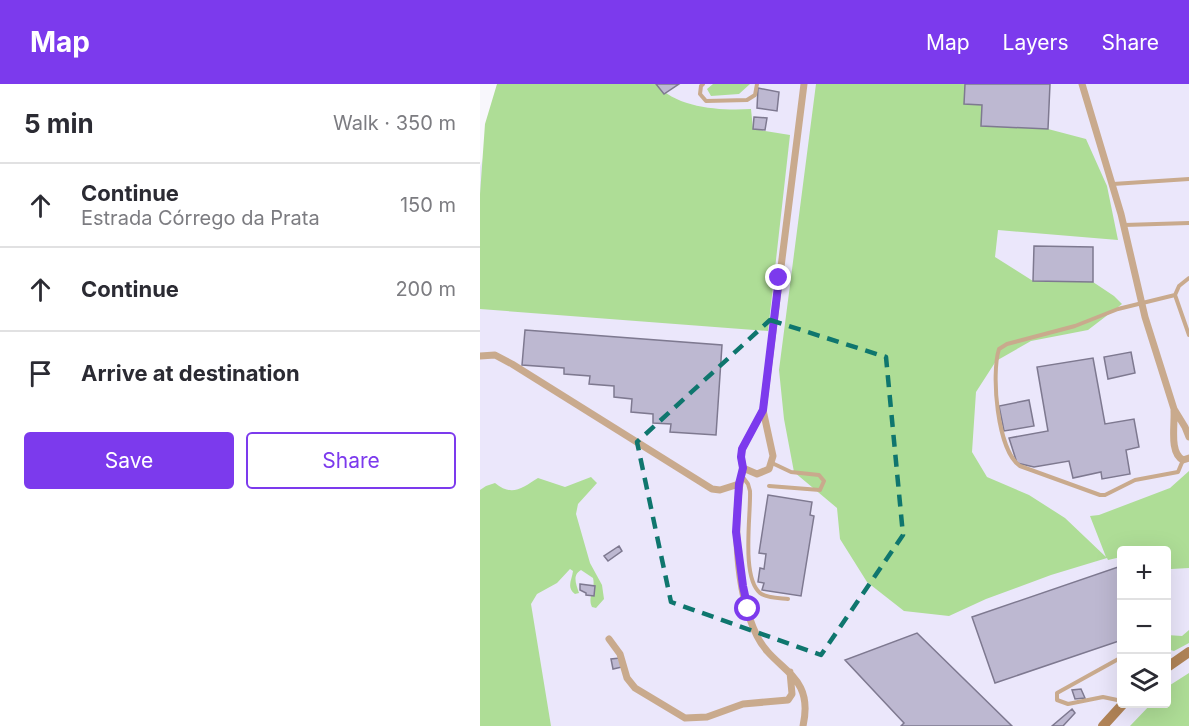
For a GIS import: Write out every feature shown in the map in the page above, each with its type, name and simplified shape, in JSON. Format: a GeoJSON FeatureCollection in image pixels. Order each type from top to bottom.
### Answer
{"type":"FeatureCollection","features":[{"type":"Feature","properties":{"kind":"main road"},"geometry":{"type":"LineString","coordinates":[[1171,665],[1189,652]]}},
{"type":"Feature","properties":{"kind":"main road"},"geometry":{"type":"LineString","coordinates":[[1103,726],[1117,708]]}},
{"type":"Feature","properties":{"kind":"street"},"geometry":{"type":"LineString","coordinates":[[742,472],[757,474],[769,469],[772,463],[773,456],[763,410],[804,84]]}},
{"type":"Feature","properties":{"kind":"street"},"geometry":{"type":"LineString","coordinates":[[1082,84],[1113,184],[1141,303],[1174,409],[1189,437]]}},
{"type":"Feature","properties":{"kind":"street"},"geometry":{"type":"LineString","coordinates":[[480,356],[495,355],[512,364],[712,489],[739,484]]}},
{"type":"Feature","properties":{"kind":"street"},"geometry":{"type":"LineString","coordinates":[[1174,409],[1175,451],[1177,456],[1186,459]]}},
{"type":"Feature","properties":{"kind":"street"},"geometry":{"type":"LineString","coordinates":[[763,410],[742,449],[736,532],[748,609],[759,639],[790,672],[800,687],[803,697],[803,726]]}},
{"type":"Feature","properties":{"kind":"street"},"geometry":{"type":"LineString","coordinates":[[609,639],[620,654],[627,678],[635,688],[685,718],[707,717],[743,704],[788,700],[792,694],[790,672]]}},
{"type":"Feature","properties":{"kind":"lane"},"geometry":{"type":"LineString","coordinates":[[703,84],[700,94],[706,101],[747,100],[755,95],[758,84]]}},
{"type":"Feature","properties":{"kind":"lane"},"geometry":{"type":"LineString","coordinates":[[1113,184],[1189,179]]}},
{"type":"Feature","properties":{"kind":"lane"},"geometry":{"type":"LineString","coordinates":[[1124,225],[1189,223]]}},
{"type":"Feature","properties":{"kind":"lane"},"geometry":{"type":"LineString","coordinates":[[1189,278],[1179,286],[1175,295],[1189,335]]}},
{"type":"Feature","properties":{"kind":"lane"},"geometry":{"type":"LineString","coordinates":[[1175,295],[1141,303],[1075,326],[1000,347],[997,357],[997,401],[1001,432],[1010,457],[1020,466],[1097,495],[1105,495],[1135,480],[1176,473],[1186,459]]}},
{"type":"Feature","properties":{"kind":"lane"},"geometry":{"type":"LineString","coordinates":[[769,486],[820,490],[824,484],[819,476],[791,472],[772,463]]}},
{"type":"Feature","properties":{"kind":"lane"},"geometry":{"type":"LineString","coordinates":[[742,472],[750,491],[749,563],[754,584],[764,596],[788,599]]}},
{"type":"Feature","properties":{"kind":"lane"},"geometry":{"type":"LineString","coordinates":[[1117,660],[1056,695],[1057,700],[1068,704],[1102,697],[1117,701]]}},
{"type":"Feature","properties":{"kind":"highlighted area"},"geometry":{"type":"Polygon","coordinates":[[[770,320],[886,357],[903,535],[821,655],[671,602],[637,442],[770,320]]]}},
{"type":"Feature","properties":{"kind":"shaded area"},"geometry":{"type":"Polygon","coordinates":[[[508,84],[1189,84],[1189,726],[480,726],[480,167],[508,84]]]}},
{"type":"Feature","properties":{"kind":"green space"},"geometry":{"type":"Polygon","coordinates":[[[497,84],[656,84],[665,92],[687,103],[713,108],[751,109],[753,129],[790,135],[768,331],[480,309],[480,194],[485,124],[497,84]]]}},
{"type":"Feature","properties":{"kind":"green space"},"geometry":{"type":"Polygon","coordinates":[[[713,84],[750,84],[739,94],[711,96],[707,89],[713,84]]]}},
{"type":"Feature","properties":{"kind":"green space"},"geometry":{"type":"Polygon","coordinates":[[[816,84],[965,84],[982,105],[981,126],[1048,129],[1086,139],[1107,186],[1118,240],[998,230],[995,257],[1033,281],[1093,282],[1122,304],[1088,330],[1031,341],[996,361],[976,392],[972,452],[987,477],[1029,495],[1065,518],[1106,557],[1090,516],[1099,515],[1170,488],[1189,471],[1189,568],[1171,569],[1171,546],[1117,546],[1117,558],[1108,560],[1107,558],[1051,575],[986,599],[949,616],[904,611],[867,582],[840,539],[837,508],[794,472],[784,419],[779,370],[816,84]]]}},
{"type":"Feature","properties":{"kind":"green space"},"geometry":{"type":"Polygon","coordinates":[[[591,477],[597,483],[578,504],[576,514],[590,563],[602,585],[604,599],[596,608],[592,607],[590,600],[593,578],[581,570],[576,574],[579,593],[575,594],[570,586],[573,571],[570,569],[557,583],[537,594],[531,604],[551,726],[480,726],[480,490],[495,483],[507,490],[517,490],[538,478],[565,487],[591,477]]]}},
{"type":"Feature","properties":{"kind":"green space"},"geometry":{"type":"Polygon","coordinates":[[[1189,630],[1189,643],[1174,651],[1171,650],[1171,635],[1182,636],[1189,630]]]}},
{"type":"Feature","properties":{"kind":"green space"},"geometry":{"type":"Polygon","coordinates":[[[1189,673],[1189,726],[1130,726],[1147,708],[1171,708],[1171,684],[1189,673]]]}},
{"type":"Feature","properties":{"kind":"building"},"geometry":{"type":"Polygon","coordinates":[[[656,84],[679,84],[664,94],[656,84]]]}},
{"type":"Feature","properties":{"kind":"building"},"geometry":{"type":"Polygon","coordinates":[[[965,84],[1050,84],[1048,129],[981,126],[982,105],[964,104],[965,84]]]}},
{"type":"Feature","properties":{"kind":"building"},"geometry":{"type":"Polygon","coordinates":[[[758,88],[779,92],[777,111],[757,108],[758,88]]]}},
{"type":"Feature","properties":{"kind":"building"},"geometry":{"type":"Polygon","coordinates":[[[754,117],[767,118],[765,130],[753,129],[754,117]]]}},
{"type":"Feature","properties":{"kind":"building"},"geometry":{"type":"Polygon","coordinates":[[[1034,246],[1093,247],[1093,282],[1033,281],[1034,246]]]}},
{"type":"Feature","properties":{"kind":"building"},"geometry":{"type":"Polygon","coordinates":[[[525,330],[722,345],[716,435],[670,432],[671,424],[653,423],[653,414],[631,412],[632,399],[614,397],[614,386],[589,384],[590,376],[564,374],[564,368],[522,365],[525,330]]]}},
{"type":"Feature","properties":{"kind":"building"},"geometry":{"type":"Polygon","coordinates":[[[1131,352],[1135,373],[1108,379],[1104,357],[1131,352]]]}},
{"type":"Feature","properties":{"kind":"building"},"geometry":{"type":"Polygon","coordinates":[[[1093,358],[1105,424],[1134,419],[1139,447],[1126,450],[1130,474],[1102,479],[1101,472],[1073,478],[1069,461],[1034,467],[1017,463],[1009,438],[1048,431],[1037,367],[1093,358]]]}},
{"type":"Feature","properties":{"kind":"building"},"geometry":{"type":"Polygon","coordinates":[[[1029,400],[1034,426],[1004,431],[999,406],[1029,400]]]}},
{"type":"Feature","properties":{"kind":"building"},"geometry":{"type":"Polygon","coordinates":[[[768,495],[812,502],[810,515],[814,516],[801,596],[762,590],[764,583],[758,582],[760,568],[764,569],[766,554],[759,553],[768,495]]]}},
{"type":"Feature","properties":{"kind":"building"},"geometry":{"type":"Polygon","coordinates":[[[619,546],[622,551],[608,561],[604,556],[619,546]]]}},
{"type":"Feature","properties":{"kind":"building"},"geometry":{"type":"Polygon","coordinates":[[[1117,567],[1117,642],[995,683],[972,617],[1117,567]]]}},
{"type":"Feature","properties":{"kind":"building"},"geometry":{"type":"Polygon","coordinates":[[[580,584],[595,586],[594,596],[586,595],[580,590],[580,584]]]}},
{"type":"Feature","properties":{"kind":"building"},"geometry":{"type":"Polygon","coordinates":[[[917,633],[1012,726],[901,726],[904,723],[845,660],[917,633]]]}},
{"type":"Feature","properties":{"kind":"building"},"geometry":{"type":"Polygon","coordinates":[[[620,658],[622,667],[613,669],[611,659],[620,658]]]}},
{"type":"Feature","properties":{"kind":"building"},"geometry":{"type":"Polygon","coordinates":[[[1081,689],[1085,698],[1075,699],[1072,690],[1081,689]]]}},
{"type":"Feature","properties":{"kind":"building"},"geometry":{"type":"Polygon","coordinates":[[[1072,709],[1075,713],[1063,726],[1052,726],[1072,709]]]}},
{"type":"Feature","properties":{"kind":"route"},"geometry":{"type":"LineString","coordinates":[[748,609],[736,532],[739,484],[743,468],[741,457],[742,449],[763,410],[779,278]]}}]}
